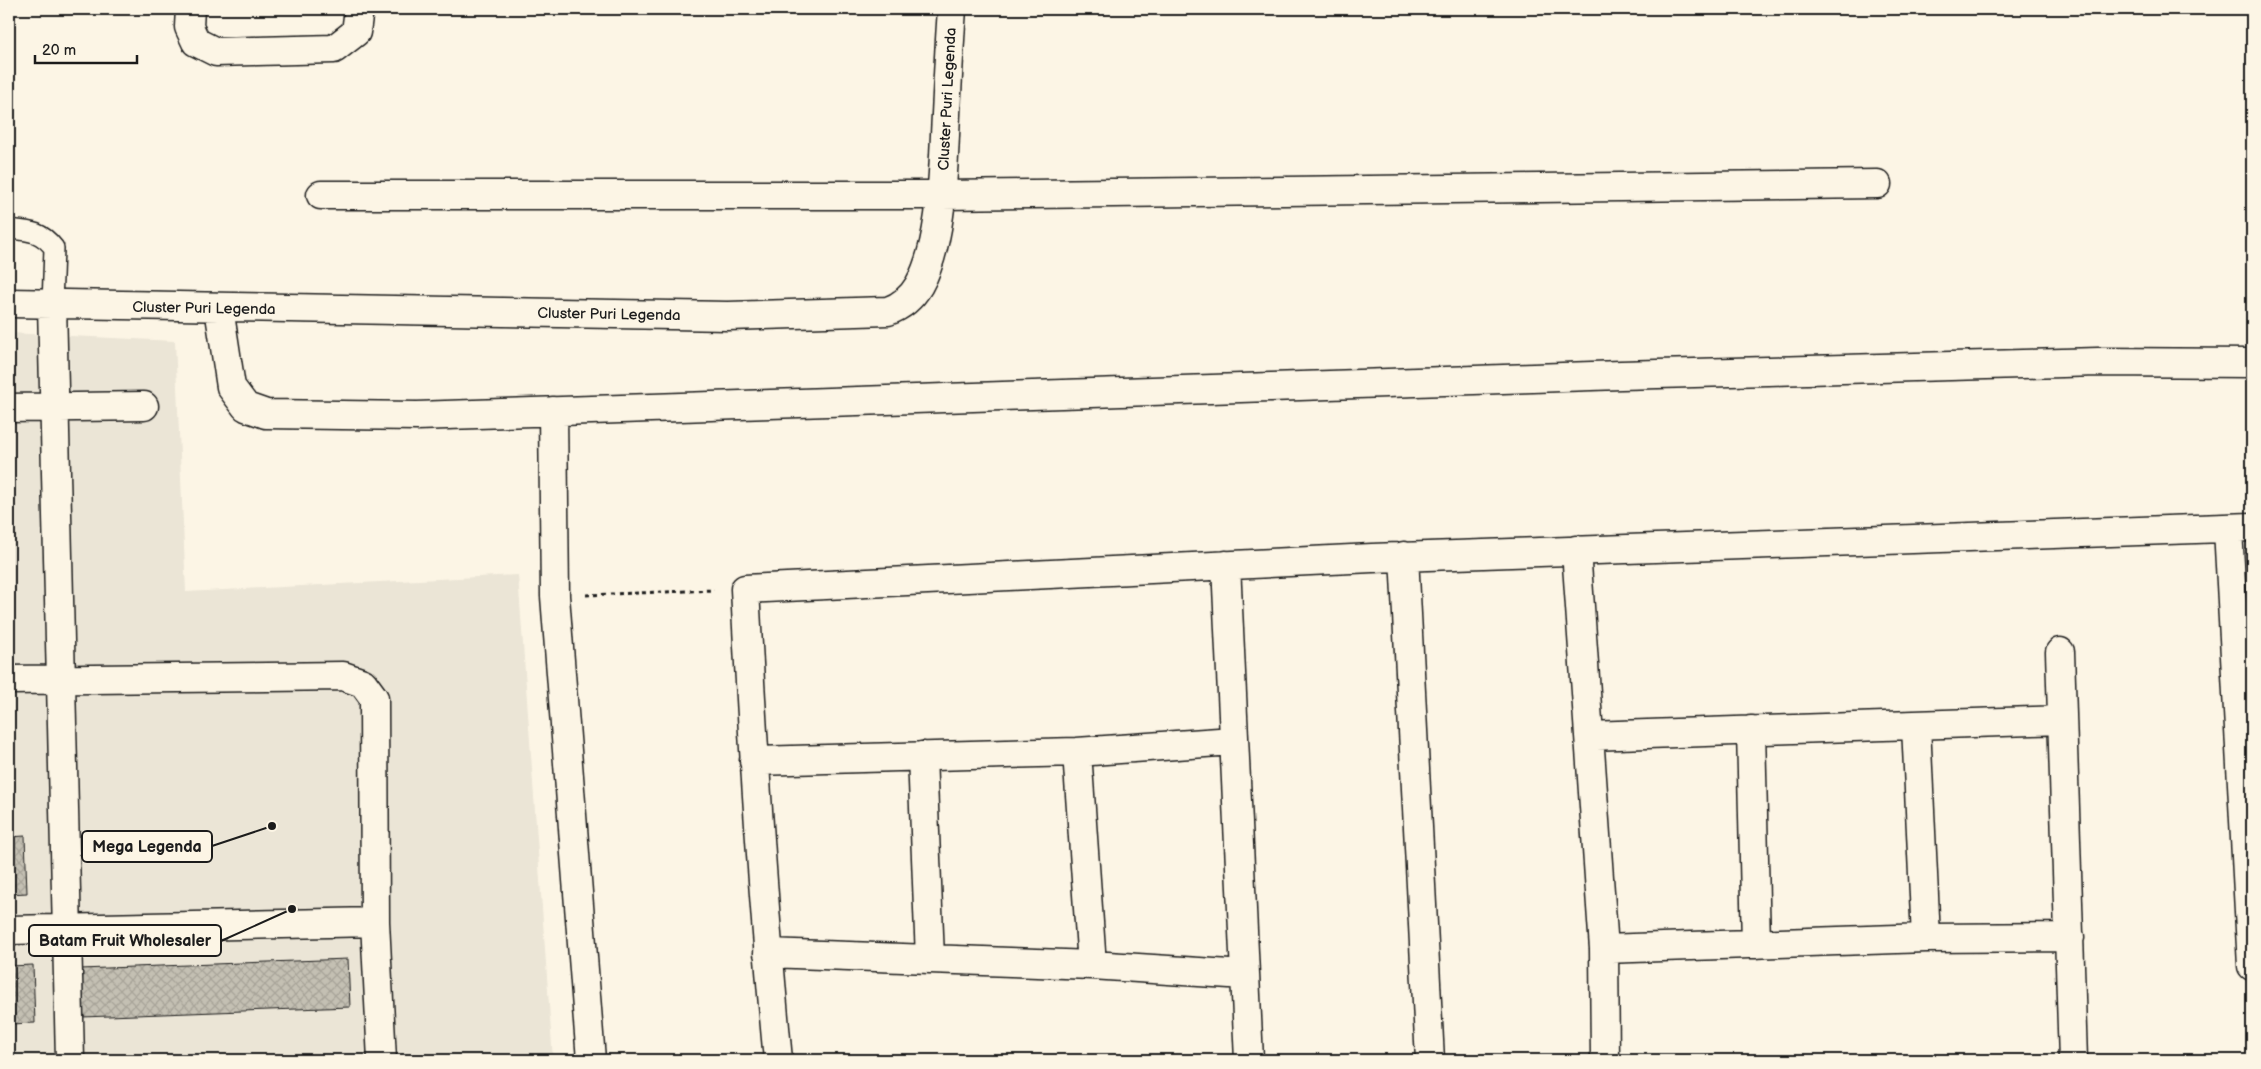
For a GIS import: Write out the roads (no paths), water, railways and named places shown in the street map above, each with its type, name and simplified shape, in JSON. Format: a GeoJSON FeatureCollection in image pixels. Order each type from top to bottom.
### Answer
{"type":"FeatureCollection","features":[{"type":"Feature","properties":{"kind":"street"},"geometry":{"type":"LineString","coordinates":[[190,9],[189,27],[196,42],[216,52],[334,49],[356,32],[359,9]]}},
{"type":"Feature","properties":{"kind":"street","name":"Cluster Puri Legenda"},"geometry":{"type":"LineString","coordinates":[[9,303],[728,316],[888,311],[905,303],[920,284],[927,266],[934,237],[942,195],[952,9]]}},
{"type":"Feature","properties":{"kind":"street"},"geometry":{"type":"LineString","coordinates":[[321,195],[942,195],[1877,184]]}},
{"type":"Feature","properties":{"kind":"street"},"geometry":{"type":"LineString","coordinates":[[52,305],[70,1060]]}},
{"type":"Feature","properties":{"kind":"street"},"geometry":{"type":"LineString","coordinates":[[219,308],[231,387],[246,407],[266,414],[417,416],[1611,375],[2098,362],[2252,362]]}},
{"type":"Feature","properties":{"kind":"street"},"geometry":{"type":"LineString","coordinates":[[9,408],[144,406]]}},
{"type":"Feature","properties":{"kind":"street"},"geometry":{"type":"LineString","coordinates":[[553,411],[555,596],[591,1060]]}},
{"type":"Feature","properties":{"kind":"street"},"geometry":{"type":"LineString","coordinates":[[778,1060],[754,761],[745,589],[1404,556],[2240,528],[2252,966]]}},
{"type":"Feature","properties":{"kind":"street"},"geometry":{"type":"LineString","coordinates":[[1576,550],[1604,949],[1605,1060]]}},
{"type":"Feature","properties":{"kind":"street"},"geometry":{"type":"LineString","coordinates":[[1404,556],[1430,1060]]}},
{"type":"Feature","properties":{"kind":"street"},"geometry":{"type":"LineString","coordinates":[[1226,565],[1249,1060]]}},
{"type":"Feature","properties":{"kind":"street"},"geometry":{"type":"LineString","coordinates":[[2060,652],[2073,1060]]}},
{"type":"Feature","properties":{"kind":"street"},"geometry":{"type":"LineString","coordinates":[[9,680],[344,676],[363,683],[374,698],[375,922],[382,1060]]}},
{"type":"Feature","properties":{"kind":"street"},"geometry":{"type":"LineString","coordinates":[[1589,736],[2062,720]]}},
{"type":"Feature","properties":{"kind":"street"},"geometry":{"type":"LineString","coordinates":[[1916,726],[1926,938]]}},
{"type":"Feature","properties":{"kind":"street"},"geometry":{"type":"LineString","coordinates":[[1751,730],[1756,944]]}},
{"type":"Feature","properties":{"kind":"street"},"geometry":{"type":"LineString","coordinates":[[754,761],[1077,752],[1233,741]]}},
{"type":"Feature","properties":{"kind":"street"},"geometry":{"type":"LineString","coordinates":[[1077,752],[1092,965]]}},
{"type":"Feature","properties":{"kind":"street"},"geometry":{"type":"LineString","coordinates":[[922,756],[930,959]]}},
{"type":"Feature","properties":{"kind":"street"},"geometry":{"type":"LineString","coordinates":[[9,930],[375,922]]}},
{"type":"Feature","properties":{"kind":"street"},"geometry":{"type":"LineString","coordinates":[[1604,949],[1926,938],[2070,937]]}},
{"type":"Feature","properties":{"kind":"street"},"geometry":{"type":"LineString","coordinates":[[768,954],[1092,965],[1245,975]]}},
{"type":"Feature","properties":{"kind":"lane"},"geometry":{"type":"LineString","coordinates":[[9,229],[31,231],[46,237],[54,248],[52,305]]}},
{"type":"Feature","properties":{"kind":"place","name":"Mega Legenda"},"geometry":{"type":"Point","coordinates":[272,826]}},
{"type":"Feature","properties":{"kind":"place","name":"Batam Fruit Wholesaler"},"geometry":{"type":"Point","coordinates":[292,909]}}]}
